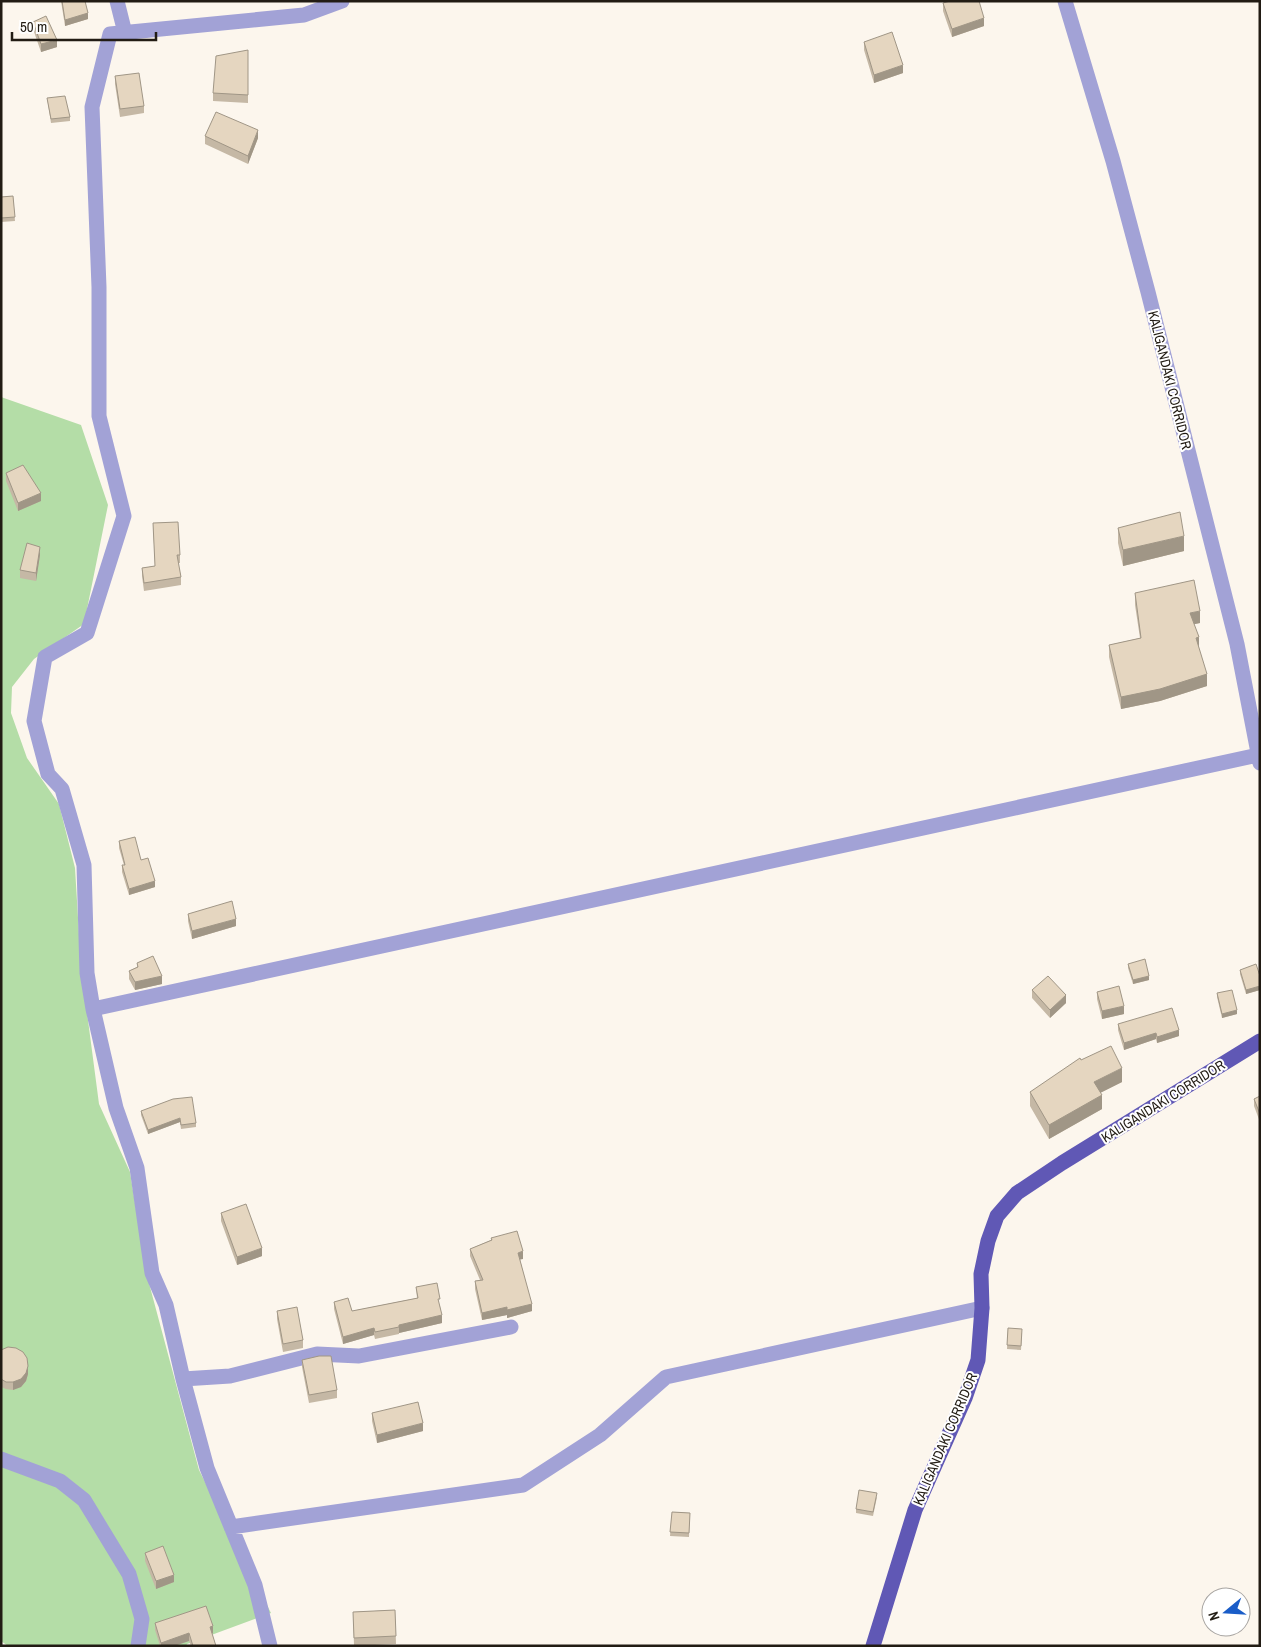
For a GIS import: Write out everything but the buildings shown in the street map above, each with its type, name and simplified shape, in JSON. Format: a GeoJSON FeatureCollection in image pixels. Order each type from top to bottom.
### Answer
{"type":"FeatureCollection","features":[{"type":"Feature","properties":{"kind":"main road","name":"KALIGANDAKI CORRIDOR"},"geometry":{"type":"LineString","coordinates":[[873,1646],[915,1510],[965,1398],[978,1360],[982,1308],[981,1274],[988,1241],[997,1216],[1017,1193],[1062,1163],[1260,1041]]}},
{"type":"Feature","properties":{"kind":"street"},"geometry":{"type":"LineString","coordinates":[[117,1],[125,33]]}},
{"type":"Feature","properties":{"kind":"street"},"geometry":{"type":"LineString","coordinates":[[270,1646],[255,1585],[207,1468],[183,1379],[166,1305],[152,1272],[137,1168],[116,1108],[92,1009],[87,973],[84,865],[62,789],[48,774],[34,721],[45,657],[87,633],[124,516],[99,416],[99,287],[92,107],[110,34],[304,15],[342,1]]}},
{"type":"Feature","properties":{"kind":"street","name":"KALIGANDAKI CORRIDOR"},"geometry":{"type":"LineString","coordinates":[[1064,1],[1113,161],[1148,292],[1237,644],[1259,759]]}},
{"type":"Feature","properties":{"kind":"street"},"geometry":{"type":"LineString","coordinates":[[92,1009],[1259,759]]}},
{"type":"Feature","properties":{"kind":"street"},"geometry":{"type":"LineString","coordinates":[[231,1527],[523,1485],[600,1434],[666,1377],[982,1308]]}},
{"type":"Feature","properties":{"kind":"street"},"geometry":{"type":"LineString","coordinates":[[183,1379],[230,1376],[317,1354],[359,1356],[511,1327]]}},
{"type":"Feature","properties":{"kind":"street"},"geometry":{"type":"LineString","coordinates":[[1,1459],[60,1481],[84,1500],[129,1574],[142,1619],[138,1646]]}},
{"type":"Feature","properties":{"kind":"green space"},"geometry":{"type":"Polygon","coordinates":[[[1,397],[81,425],[108,505],[84,624],[34,659],[12,687],[11,713],[27,758],[59,804],[75,868],[81,967],[99,1104],[130,1172],[146,1272],[199,1470],[271,1613],[187,1644],[186,1646],[8,1646],[1,1641],[1,397]]]}}]}
